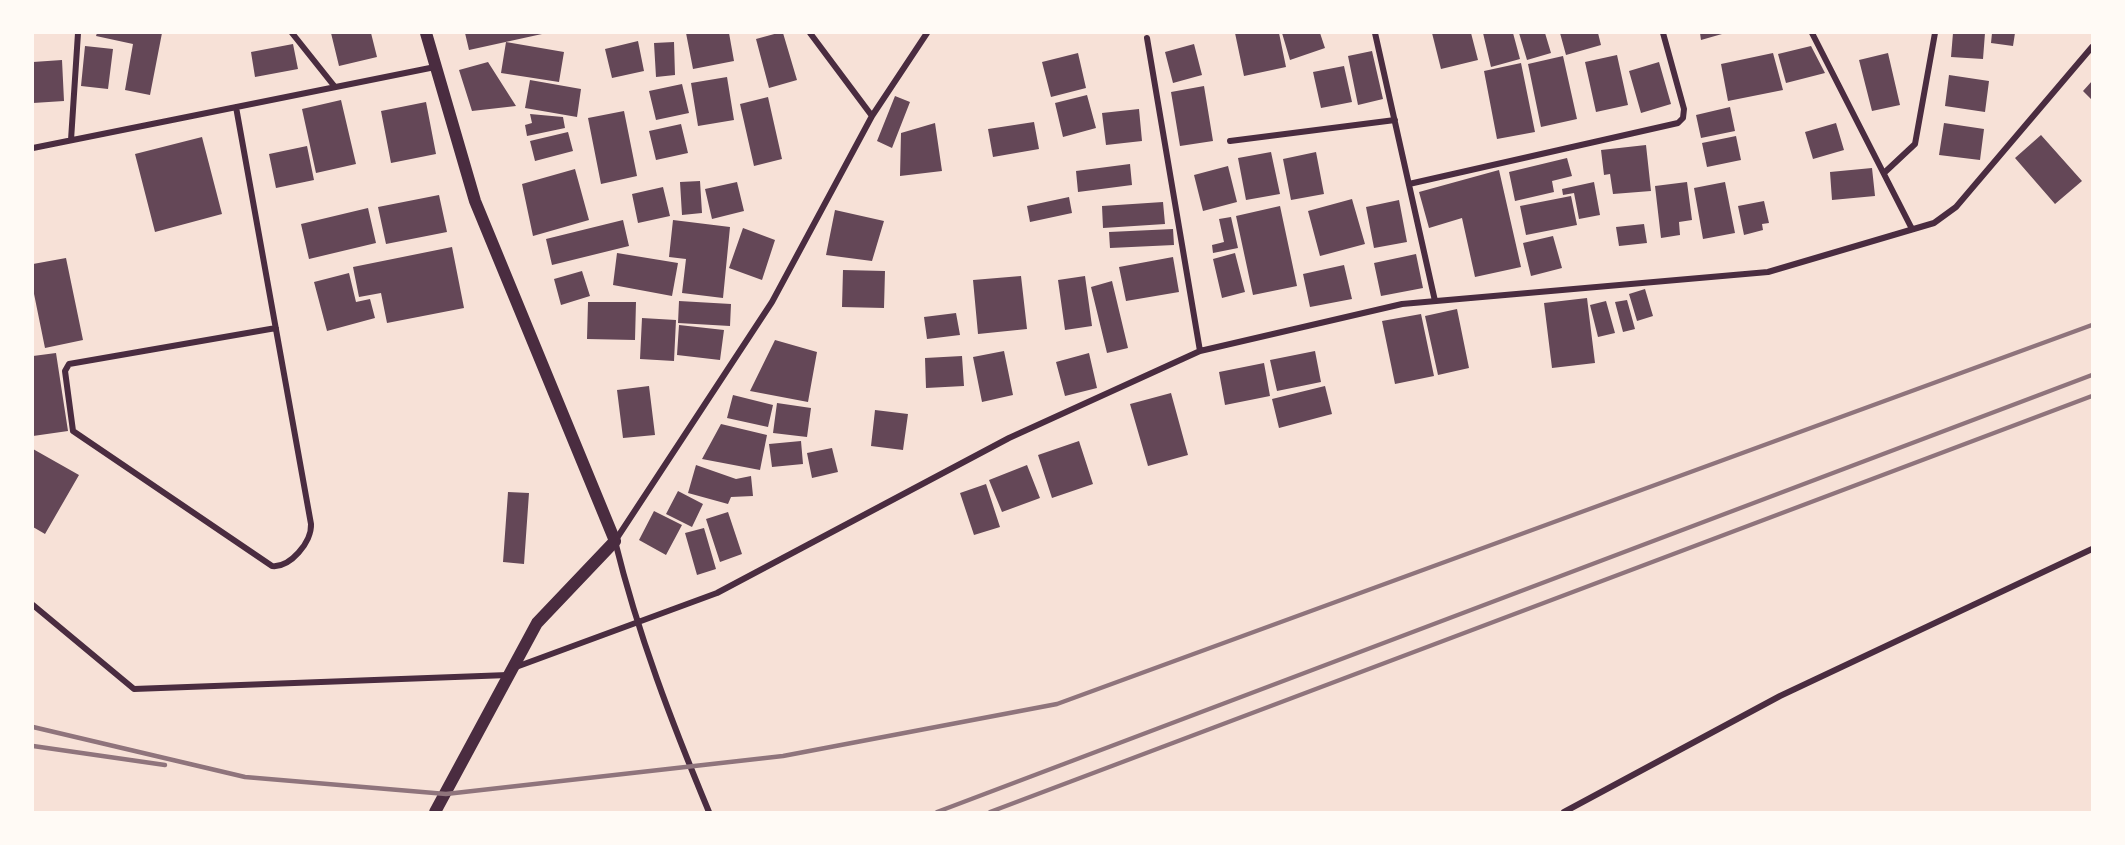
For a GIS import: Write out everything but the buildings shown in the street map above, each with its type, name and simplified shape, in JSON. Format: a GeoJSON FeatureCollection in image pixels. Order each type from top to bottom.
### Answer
{"type":"FeatureCollection","features":[{"type":"Feature","properties":{"kind":"main road"},"geometry":{"type":"LineString","coordinates":[[426,33],[475,201],[615,541],[537,623],[435,812]]}},
{"type":"Feature","properties":{"kind":"street"},"geometry":{"type":"LineString","coordinates":[[71,140],[78,33]]}},
{"type":"Feature","properties":{"kind":"street"},"geometry":{"type":"LineString","coordinates":[[292,33],[335,87]]}},
{"type":"Feature","properties":{"kind":"street"},"geometry":{"type":"LineString","coordinates":[[810,33],[872,116]]}},
{"type":"Feature","properties":{"kind":"street"},"geometry":{"type":"LineString","coordinates":[[709,812],[682,748],[644,640],[628,593],[615,541],[772,302],[872,116],[927,33]]}},
{"type":"Feature","properties":{"kind":"street"},"geometry":{"type":"LineString","coordinates":[[1375,33],[1435,301]]}},
{"type":"Feature","properties":{"kind":"street"},"geometry":{"type":"LineString","coordinates":[[1409,184],[1678,123],[1683,118],[1684,109],[1663,33]]}},
{"type":"Feature","properties":{"kind":"street"},"geometry":{"type":"LineString","coordinates":[[1812,33],[1912,229]]}},
{"type":"Feature","properties":{"kind":"street"},"geometry":{"type":"LineString","coordinates":[[1884,173],[1915,144],[1935,33]]}},
{"type":"Feature","properties":{"kind":"street"},"geometry":{"type":"LineString","coordinates":[[1147,38],[1200,351]]}},
{"type":"Feature","properties":{"kind":"street"},"geometry":{"type":"LineString","coordinates":[[33,605],[135,689],[511,671],[717,593],[1009,438],[1200,351],[1402,304],[1768,272],[1934,223],[1956,207],[2092,47]]}},
{"type":"Feature","properties":{"kind":"street"},"geometry":{"type":"LineString","coordinates":[[33,148],[436,67]]}},
{"type":"Feature","properties":{"kind":"street"},"geometry":{"type":"LineString","coordinates":[[237,107],[276,328],[311,529],[291,561],[278,567],[262,560],[73,431],[64,371],[69,363],[276,328]]}},
{"type":"Feature","properties":{"kind":"street"},"geometry":{"type":"LineString","coordinates":[[1230,141],[1395,120]]}},
{"type":"Feature","properties":{"kind":"street"},"geometry":{"type":"LineString","coordinates":[[1564,812],[1780,696],[2092,549]]}},
{"type":"Feature","properties":{"kind":"railway"},"geometry":{"type":"LineString","coordinates":[[33,727],[245,777],[446,794],[783,756],[1057,704],[2092,325]]}},
{"type":"Feature","properties":{"kind":"railway"},"geometry":{"type":"LineString","coordinates":[[937,812],[2092,375]]}},
{"type":"Feature","properties":{"kind":"railway"},"geometry":{"type":"LineString","coordinates":[[990,812],[2092,396]]}},
{"type":"Feature","properties":{"kind":"railway"},"geometry":{"type":"LineString","coordinates":[[33,746],[165,765]]}}]}
